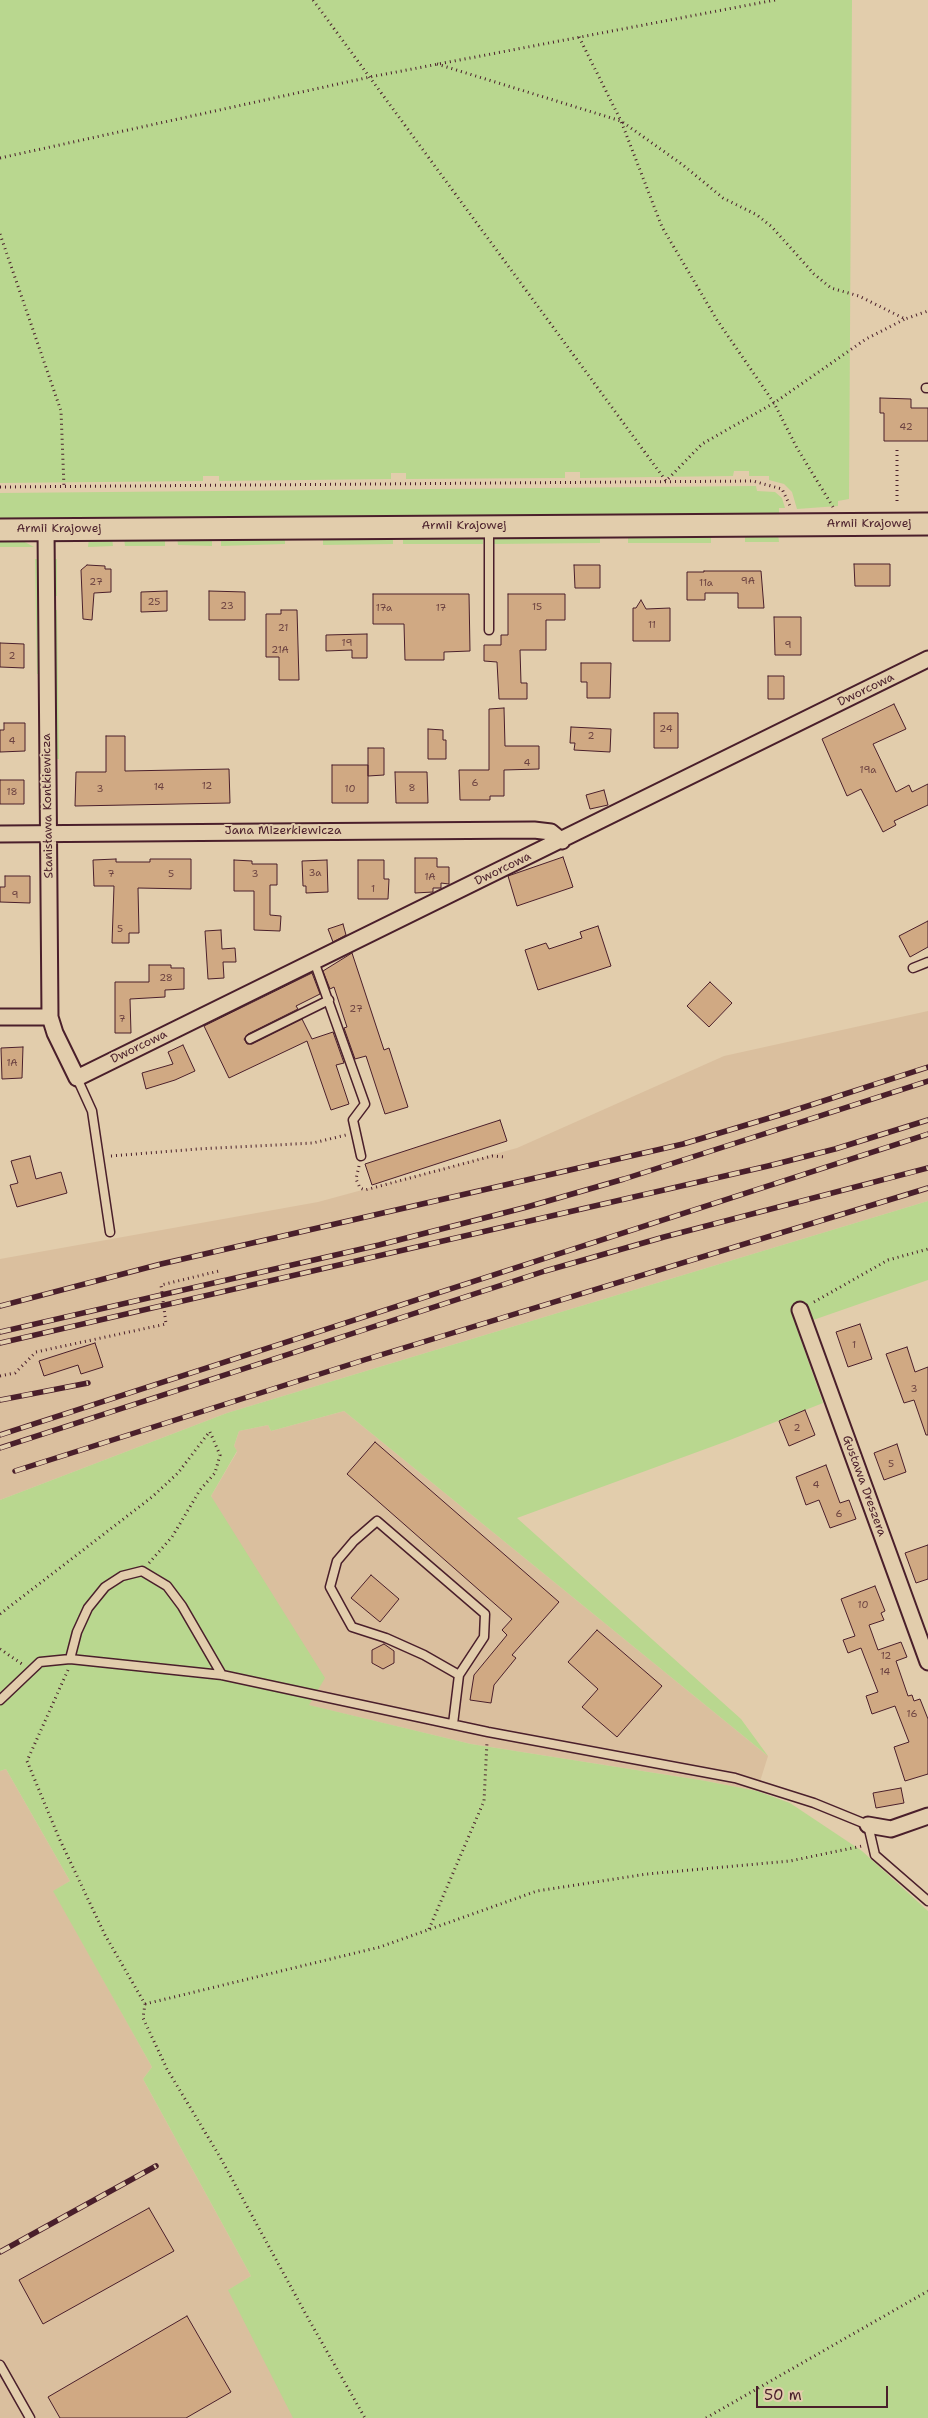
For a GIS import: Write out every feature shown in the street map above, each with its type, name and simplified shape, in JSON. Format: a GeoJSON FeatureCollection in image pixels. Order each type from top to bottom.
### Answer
{"type":"FeatureCollection","features":[{"type":"Feature","properties":{"kind":"main road","name":"Armii Krajowej"},"geometry":{"type":"LineString","coordinates":[[0,530],[928,524]]}},
{"type":"Feature","properties":{"kind":"street","name":"Stanisława Kontkiewicza"},"geometry":{"type":"LineString","coordinates":[[46,529],[50,1016],[55,1033],[77,1078]]}},
{"type":"Feature","properties":{"kind":"street","name":"Dworcowa"},"geometry":{"type":"LineString","coordinates":[[77,1078],[562,841],[928,659]]}},
{"type":"Feature","properties":{"kind":"street","name":"Jana Mizerkiewicza"},"geometry":{"type":"LineString","coordinates":[[0,834],[534,830],[551,832],[562,841]]}},
{"type":"Feature","properties":{"kind":"street"},"geometry":{"type":"LineString","coordinates":[[0,1017],[50,1016]]}},
{"type":"Feature","properties":{"kind":"street","name":"Gustawa Dreszera"},"geometry":{"type":"LineString","coordinates":[[800,1310],[928,1662]]}},
{"type":"Feature","properties":{"kind":"street"},"geometry":{"type":"LineString","coordinates":[[868,1825],[891,1829],[928,1816]]}},
{"type":"Feature","properties":{"kind":"lane"},"geometry":{"type":"LineString","coordinates":[[488,526],[489,630]]}},
{"type":"Feature","properties":{"kind":"lane"},"geometry":{"type":"LineString","coordinates":[[314,961],[365,1104],[353,1120],[361,1156]]}},
{"type":"Feature","properties":{"kind":"lane"},"geometry":{"type":"LineString","coordinates":[[913,968],[928,962]]}},
{"type":"Feature","properties":{"kind":"lane"},"geometry":{"type":"LineString","coordinates":[[250,1039],[329,1000]]}},
{"type":"Feature","properties":{"kind":"lane"},"geometry":{"type":"LineString","coordinates":[[77,1078],[92,1112],[110,1232]]}},
{"type":"Feature","properties":{"kind":"lane"},"geometry":{"type":"LineString","coordinates":[[453,1724],[459,1675],[484,1637],[485,1614],[377,1521],[354,1540],[337,1561],[330,1587],[352,1627],[386,1638],[424,1655],[459,1675]]}},
{"type":"Feature","properties":{"kind":"lane"},"geometry":{"type":"LineString","coordinates":[[70,1659],[77,1632],[88,1608],[105,1587],[122,1576],[142,1571],[167,1586],[182,1606],[222,1675]]}},
{"type":"Feature","properties":{"kind":"lane"},"geometry":{"type":"LineString","coordinates":[[0,1700],[40,1662],[70,1659],[222,1675],[488,1732],[735,1778],[814,1803],[868,1825],[875,1855],[928,1901]]}},
{"type":"Feature","properties":{"kind":"lane"},"geometry":{"type":"LineString","coordinates":[[0,2365],[30,2418]]}},
{"type":"Feature","properties":{"kind":"path"},"geometry":{"type":"LineString","coordinates":[[313,0],[666,481]]}},
{"type":"Feature","properties":{"kind":"path"},"geometry":{"type":"LineString","coordinates":[[0,158],[370,77],[775,0]]}},
{"type":"Feature","properties":{"kind":"path"},"geometry":{"type":"LineString","coordinates":[[579,37],[621,121],[662,227],[717,320],[774,403],[797,448],[834,510]]}},
{"type":"Feature","properties":{"kind":"path"},"geometry":{"type":"LineString","coordinates":[[437,64],[621,121],[683,165],[723,198],[757,215],[772,227],[809,268],[831,288],[859,296],[905,318]]}},
{"type":"Feature","properties":{"kind":"path"},"geometry":{"type":"LineString","coordinates":[[0,234],[61,411],[64,487]]}},
{"type":"Feature","properties":{"kind":"path"},"geometry":{"type":"LineString","coordinates":[[666,481],[702,444],[774,403],[866,340],[905,318],[928,310]]}},
{"type":"Feature","properties":{"kind":"path"},"geometry":{"type":"LineString","coordinates":[[897,450],[897,504]]}},
{"type":"Feature","properties":{"kind":"path"},"geometry":{"type":"LineString","coordinates":[[0,487],[753,481],[782,490],[787,497],[790,512]]}},
{"type":"Feature","properties":{"kind":"path"},"geometry":{"type":"LineString","coordinates":[[98,1157],[198,1148],[313,1143],[339,1138],[355,1130]]}},
{"type":"Feature","properties":{"kind":"path"},"geometry":{"type":"LineString","coordinates":[[361,1156],[356,1179],[360,1188],[365,1190],[492,1156],[506,1157]]}},
{"type":"Feature","properties":{"kind":"path"},"geometry":{"type":"LineString","coordinates":[[800,1310],[888,1260],[928,1249]]}},
{"type":"Feature","properties":{"kind":"path"},"geometry":{"type":"LineString","coordinates":[[0,1376],[15,1373],[36,1352],[166,1324],[166,1305],[161,1285],[219,1271]]}},
{"type":"Feature","properties":{"kind":"path"},"geometry":{"type":"LineString","coordinates":[[0,1614],[152,1497],[178,1473],[210,1431],[220,1455],[216,1473],[200,1490],[172,1537],[142,1571]]}},
{"type":"Feature","properties":{"kind":"path"},"geometry":{"type":"LineString","coordinates":[[0,1650],[31,1670]]}},
{"type":"Feature","properties":{"kind":"path"},"geometry":{"type":"LineString","coordinates":[[70,1659],[67,1675],[27,1761],[59,1838],[105,1935],[145,2004],[143,2018],[167,2069],[220,2156],[309,2320],[365,2418]]}},
{"type":"Feature","properties":{"kind":"path"},"geometry":{"type":"LineString","coordinates":[[430,1929],[484,1801],[488,1732]]}},
{"type":"Feature","properties":{"kind":"path"},"geometry":{"type":"LineString","coordinates":[[145,2004],[380,1947],[537,1891],[647,1874],[790,1861],[872,1844]]}},
{"type":"Feature","properties":{"kind":"path"},"geometry":{"type":"LineString","coordinates":[[706,2418],[928,2292]]}},
{"type":"Feature","properties":{"kind":"shaded area"},"geometry":{"type":"Polygon","coordinates":[[[928,1011],[928,1201],[227,1413],[0,1500],[0,1259],[318,1202],[517,1148],[724,1056],[928,1011]]]}},
{"type":"Feature","properties":{"kind":"shaded area"},"geometry":{"type":"Polygon","coordinates":[[[344,1411],[768,1756],[757,1791],[706,1781],[471,1744],[308,1705],[211,1496],[237,1452],[234,1446],[239,1431],[268,1425],[271,1431],[344,1411]]]}},
{"type":"Feature","properties":{"kind":"shaded area"},"geometry":{"type":"Polygon","coordinates":[[[6,1769],[70,1881],[54,1891],[152,2067],[143,2079],[251,2276],[229,2290],[295,2418],[0,2418],[0,1771],[6,1769]]]}},
{"type":"Feature","properties":{"kind":"green space"},"geometry":{"type":"Polygon","coordinates":[[[0,0],[852,0],[849,499],[838,501],[838,506],[797,509],[792,492],[784,484],[769,480],[769,476],[749,476],[749,471],[734,471],[733,476],[580,478],[580,472],[565,472],[565,478],[406,479],[406,473],[391,473],[391,479],[219,481],[219,476],[203,476],[203,481],[0,483],[0,0]]]}},
{"type":"Feature","properties":{"kind":"green space"},"geometry":{"type":"Polygon","coordinates":[[[756,486],[757,491],[775,492],[782,498],[785,508],[779,508],[779,515],[0,520],[0,493],[756,486]]]}},
{"type":"Feature","properties":{"kind":"green space"},"geometry":{"type":"Polygon","coordinates":[[[711,534],[711,543],[628,543],[628,535],[711,534]]]}},
{"type":"Feature","properties":{"kind":"green space"},"geometry":{"type":"Polygon","coordinates":[[[745,534],[778,534],[779,542],[745,542],[745,534]]]}},
{"type":"Feature","properties":{"kind":"green space"},"geometry":{"type":"Polygon","coordinates":[[[495,535],[600,535],[600,543],[494,544],[495,535]]]}},
{"type":"Feature","properties":{"kind":"green space"},"geometry":{"type":"Polygon","coordinates":[[[393,536],[393,544],[323,545],[323,537],[393,536]]]}},
{"type":"Feature","properties":{"kind":"green space"},"geometry":{"type":"Polygon","coordinates":[[[403,536],[483,536],[483,544],[403,544],[403,536]]]}},
{"type":"Feature","properties":{"kind":"green space"},"geometry":{"type":"Polygon","coordinates":[[[177,537],[212,537],[212,546],[178,545],[177,537]]]}},
{"type":"Feature","properties":{"kind":"green space"},"geometry":{"type":"Polygon","coordinates":[[[221,537],[285,537],[285,544],[221,546],[221,537]]]}},
{"type":"Feature","properties":{"kind":"green space"},"geometry":{"type":"Polygon","coordinates":[[[89,538],[112,538],[113,546],[88,547],[89,538]]]}},
{"type":"Feature","properties":{"kind":"green space"},"geometry":{"type":"Polygon","coordinates":[[[124,538],[165,538],[165,546],[125,546],[124,538]]]}},
{"type":"Feature","properties":{"kind":"green space"},"geometry":{"type":"Polygon","coordinates":[[[0,539],[21,540],[34,547],[0,547],[0,539]]]}},
{"type":"Feature","properties":{"kind":"green space"},"geometry":{"type":"Polygon","coordinates":[[[35,559],[38,559],[39,674],[37,674],[35,559]]]}},
{"type":"Feature","properties":{"kind":"green space"},"geometry":{"type":"Polygon","coordinates":[[[54,559],[57,559],[57,596],[53,596],[54,559]]]}},
{"type":"Feature","properties":{"kind":"green space"},"geometry":{"type":"Polygon","coordinates":[[[54,610],[57,610],[59,759],[56,759],[54,610]]]}},
{"type":"Feature","properties":{"kind":"green space"},"geometry":{"type":"Polygon","coordinates":[[[928,1201],[928,1280],[796,1326],[823,1403],[730,1440],[517,1518],[741,1719],[768,1756],[344,1411],[271,1431],[268,1425],[239,1431],[234,1446],[237,1451],[211,1496],[325,1678],[309,1705],[471,1744],[706,1781],[757,1791],[790,1803],[862,1851],[928,1911],[928,2418],[293,2418],[228,2290],[251,2276],[143,2079],[152,2067],[53,1891],[70,1881],[6,1769],[0,1771],[0,1500],[227,1413],[928,1201]]]}},
{"type":"Feature","properties":{"kind":"building"},"geometry":{"type":"Polygon","coordinates":[[[880,398],[911,399],[911,408],[928,408],[928,441],[884,441],[884,413],[880,413],[880,398]]]}},
{"type":"Feature","properties":{"kind":"building"},"geometry":{"type":"Polygon","coordinates":[[[854,564],[890,564],[890,586],[855,586],[854,564]]]}},
{"type":"Feature","properties":{"kind":"building"},"geometry":{"type":"Polygon","coordinates":[[[87,565],[105,566],[105,569],[111,569],[111,592],[94,593],[92,620],[83,619],[81,570],[87,565]]]}},
{"type":"Feature","properties":{"kind":"building"},"geometry":{"type":"Polygon","coordinates":[[[574,565],[600,565],[600,588],[575,588],[574,565]]]}},
{"type":"Feature","properties":{"kind":"building"},"geometry":{"type":"Polygon","coordinates":[[[761,571],[764,608],[738,608],[738,593],[705,593],[705,600],[687,600],[687,572],[761,571]]]}},
{"type":"Feature","properties":{"kind":"building"},"geometry":{"type":"Polygon","coordinates":[[[167,591],[167,611],[141,612],[141,592],[167,591]]]}},
{"type":"Feature","properties":{"kind":"building"},"geometry":{"type":"Polygon","coordinates":[[[209,591],[245,592],[245,620],[209,620],[209,591]]]}},
{"type":"Feature","properties":{"kind":"building"},"geometry":{"type":"Polygon","coordinates":[[[373,594],[469,594],[470,651],[444,652],[444,660],[405,660],[404,624],[373,624],[373,594]]]}},
{"type":"Feature","properties":{"kind":"building"},"geometry":{"type":"Polygon","coordinates":[[[508,594],[565,594],[565,620],[546,620],[546,650],[520,650],[521,683],[527,683],[527,699],[499,699],[497,662],[484,661],[484,645],[501,645],[501,635],[508,635],[508,594]]]}},
{"type":"Feature","properties":{"kind":"building"},"geometry":{"type":"Polygon","coordinates":[[[641,600],[646,609],[670,608],[670,641],[633,641],[633,608],[636,608],[641,600]]]}},
{"type":"Feature","properties":{"kind":"building"},"geometry":{"type":"Polygon","coordinates":[[[281,610],[297,610],[299,680],[279,680],[279,657],[266,657],[266,614],[281,614],[281,610]]]}},
{"type":"Feature","properties":{"kind":"building"},"geometry":{"type":"Polygon","coordinates":[[[774,617],[801,617],[801,655],[775,655],[774,617]]]}},
{"type":"Feature","properties":{"kind":"building"},"geometry":{"type":"Polygon","coordinates":[[[367,634],[367,658],[352,658],[352,650],[326,651],[326,635],[367,634]]]}},
{"type":"Feature","properties":{"kind":"building"},"geometry":{"type":"Polygon","coordinates":[[[0,643],[24,644],[24,668],[0,667],[0,643]]]}},
{"type":"Feature","properties":{"kind":"building"},"geometry":{"type":"Polygon","coordinates":[[[581,663],[611,663],[610,698],[587,698],[587,682],[581,682],[581,663]]]}},
{"type":"Feature","properties":{"kind":"building"},"geometry":{"type":"Polygon","coordinates":[[[768,676],[784,676],[784,699],[768,699],[768,676]]]}},
{"type":"Feature","properties":{"kind":"building"},"geometry":{"type":"Polygon","coordinates":[[[894,704],[906,729],[873,744],[896,792],[909,785],[912,792],[928,784],[928,805],[894,821],[896,825],[883,832],[861,789],[847,796],[822,739],[894,704]]]}},
{"type":"Feature","properties":{"kind":"building"},"geometry":{"type":"Polygon","coordinates":[[[504,708],[505,746],[539,746],[539,769],[504,770],[504,796],[490,796],[490,800],[460,800],[459,770],[489,770],[489,709],[504,708]]]}},
{"type":"Feature","properties":{"kind":"building"},"geometry":{"type":"Polygon","coordinates":[[[654,713],[678,713],[678,748],[654,748],[654,713]]]}},
{"type":"Feature","properties":{"kind":"building"},"geometry":{"type":"Polygon","coordinates":[[[4,723],[25,723],[25,751],[0,752],[0,730],[4,730],[4,723]]]}},
{"type":"Feature","properties":{"kind":"building"},"geometry":{"type":"Polygon","coordinates":[[[571,727],[611,729],[610,752],[574,750],[575,743],[570,743],[571,727]]]}},
{"type":"Feature","properties":{"kind":"building"},"geometry":{"type":"Polygon","coordinates":[[[428,729],[443,730],[443,740],[446,740],[446,759],[428,759],[428,729]]]}},
{"type":"Feature","properties":{"kind":"building"},"geometry":{"type":"Polygon","coordinates":[[[106,736],[125,736],[125,771],[229,769],[230,803],[75,806],[76,772],[106,772],[106,736]]]}},
{"type":"Feature","properties":{"kind":"building"},"geometry":{"type":"Polygon","coordinates":[[[368,748],[384,748],[384,775],[368,776],[368,748]]]}},
{"type":"Feature","properties":{"kind":"building"},"geometry":{"type":"Polygon","coordinates":[[[332,765],[368,765],[368,803],[332,803],[332,765]]]}},
{"type":"Feature","properties":{"kind":"building"},"geometry":{"type":"Polygon","coordinates":[[[395,772],[427,772],[428,803],[396,803],[395,772]]]}},
{"type":"Feature","properties":{"kind":"building"},"geometry":{"type":"Polygon","coordinates":[[[0,780],[24,780],[24,804],[0,804],[0,780]]]}},
{"type":"Feature","properties":{"kind":"building"},"geometry":{"type":"Polygon","coordinates":[[[604,790],[608,805],[590,809],[586,795],[604,790]]]}},
{"type":"Feature","properties":{"kind":"building"},"geometry":{"type":"Polygon","coordinates":[[[563,857],[573,887],[517,906],[508,876],[563,857]]]}},
{"type":"Feature","properties":{"kind":"building"},"geometry":{"type":"Polygon","coordinates":[[[415,858],[437,858],[437,867],[449,867],[449,884],[441,883],[441,888],[433,888],[433,892],[415,893],[415,858]]]}},
{"type":"Feature","properties":{"kind":"building"},"geometry":{"type":"Polygon","coordinates":[[[116,859],[116,862],[150,862],[150,859],[191,859],[191,889],[138,888],[139,933],[129,933],[129,943],[112,943],[114,886],[94,886],[93,860],[116,859]]]}},
{"type":"Feature","properties":{"kind":"building"},"geometry":{"type":"Polygon","coordinates":[[[234,860],[252,861],[252,864],[277,864],[277,885],[270,885],[270,915],[281,916],[280,931],[254,930],[254,891],[234,891],[234,860]]]}},
{"type":"Feature","properties":{"kind":"building"},"geometry":{"type":"Polygon","coordinates":[[[327,860],[328,892],[306,893],[306,886],[303,886],[302,861],[327,860]]]}},
{"type":"Feature","properties":{"kind":"building"},"geometry":{"type":"Polygon","coordinates":[[[358,860],[384,860],[384,879],[389,879],[388,899],[358,899],[358,860]]]}},
{"type":"Feature","properties":{"kind":"building"},"geometry":{"type":"Polygon","coordinates":[[[5,876],[30,876],[30,903],[0,902],[0,887],[5,887],[5,876]]]}},
{"type":"Feature","properties":{"kind":"building"},"geometry":{"type":"Polygon","coordinates":[[[928,921],[928,947],[910,957],[899,936],[928,921]]]}},
{"type":"Feature","properties":{"kind":"building"},"geometry":{"type":"Polygon","coordinates":[[[343,924],[346,935],[333,942],[328,929],[343,924]]]}},
{"type":"Feature","properties":{"kind":"building"},"geometry":{"type":"Polygon","coordinates":[[[598,926],[611,966],[538,990],[525,950],[546,943],[549,949],[582,938],[580,932],[598,926]]]}},
{"type":"Feature","properties":{"kind":"building"},"geometry":{"type":"Polygon","coordinates":[[[221,930],[222,949],[235,948],[236,962],[223,962],[224,978],[208,979],[205,931],[221,930]]]}},
{"type":"Feature","properties":{"kind":"building"},"geometry":{"type":"Polygon","coordinates":[[[352,953],[384,1050],[389,1048],[408,1107],[385,1114],[366,1056],[355,1059],[344,1028],[347,1027],[334,987],[330,989],[323,971],[352,953]]]}},
{"type":"Feature","properties":{"kind":"building"},"geometry":{"type":"Polygon","coordinates":[[[149,965],[171,965],[171,968],[184,968],[184,989],[165,990],[165,997],[130,999],[131,1033],[115,1033],[115,982],[149,982],[149,965]]]}},
{"type":"Feature","properties":{"kind":"building"},"geometry":{"type":"Polygon","coordinates":[[[312,973],[320,994],[296,1006],[298,1009],[248,1034],[244,1039],[247,1044],[252,1044],[302,1019],[312,1039],[333,1032],[344,1063],[336,1065],[349,1104],[331,1110],[307,1041],[229,1078],[204,1026],[312,973]]]}},
{"type":"Feature","properties":{"kind":"building"},"geometry":{"type":"Polygon","coordinates":[[[710,982],[732,1003],[709,1027],[687,1006],[710,982]]]}},
{"type":"Feature","properties":{"kind":"building"},"geometry":{"type":"Polygon","coordinates":[[[183,1045],[195,1071],[175,1080],[146,1089],[142,1073],[173,1064],[168,1052],[183,1045]]]}},
{"type":"Feature","properties":{"kind":"building"},"geometry":{"type":"Polygon","coordinates":[[[23,1047],[22,1078],[2,1079],[1,1048],[23,1047]]]}},
{"type":"Feature","properties":{"kind":"building"},"geometry":{"type":"Polygon","coordinates":[[[500,1120],[507,1141],[372,1185],[365,1164],[500,1120]]]}},
{"type":"Feature","properties":{"kind":"building"},"geometry":{"type":"Polygon","coordinates":[[[30,1156],[36,1179],[61,1172],[67,1193],[17,1207],[10,1185],[18,1183],[11,1161],[30,1156]]]}},
{"type":"Feature","properties":{"kind":"building"},"geometry":{"type":"Polygon","coordinates":[[[860,1324],[872,1359],[848,1367],[836,1332],[860,1324]]]}},
{"type":"Feature","properties":{"kind":"building"},"geometry":{"type":"Polygon","coordinates":[[[95,1343],[103,1367],[81,1374],[78,1365],[44,1376],[39,1361],[95,1343]]]}},
{"type":"Feature","properties":{"kind":"building"},"geometry":{"type":"Polygon","coordinates":[[[907,1347],[915,1372],[928,1367],[928,1435],[926,1435],[914,1400],[904,1403],[886,1354],[907,1347]]]}},
{"type":"Feature","properties":{"kind":"building"},"geometry":{"type":"Polygon","coordinates":[[[805,1410],[815,1435],[789,1446],[779,1421],[805,1410]]]}},
{"type":"Feature","properties":{"kind":"building"},"geometry":{"type":"Polygon","coordinates":[[[375,1442],[559,1602],[512,1655],[516,1658],[494,1685],[491,1703],[470,1700],[474,1675],[507,1635],[502,1630],[512,1619],[347,1474],[375,1442]]]}},
{"type":"Feature","properties":{"kind":"building"},"geometry":{"type":"Polygon","coordinates":[[[897,1444],[906,1472],[884,1480],[874,1453],[897,1444]]]}},
{"type":"Feature","properties":{"kind":"building"},"geometry":{"type":"Polygon","coordinates":[[[826,1465],[840,1503],[849,1500],[856,1519],[830,1528],[819,1500],[806,1505],[796,1477],[826,1465]]]}},
{"type":"Feature","properties":{"kind":"building"},"geometry":{"type":"Polygon","coordinates":[[[928,1545],[928,1579],[916,1583],[905,1553],[928,1545]]]}},
{"type":"Feature","properties":{"kind":"building"},"geometry":{"type":"Polygon","coordinates":[[[371,1575],[399,1599],[380,1622],[351,1598],[371,1575]]]}},
{"type":"Feature","properties":{"kind":"building"},"geometry":{"type":"Polygon","coordinates":[[[875,1586],[885,1611],[881,1613],[884,1620],[869,1625],[878,1650],[901,1642],[907,1657],[896,1661],[908,1696],[912,1695],[914,1701],[920,1699],[928,1719],[928,1774],[905,1781],[894,1747],[909,1742],[895,1706],[872,1714],[866,1696],[878,1692],[861,1648],[848,1653],[843,1640],[855,1636],[841,1599],[875,1586]]]}},
{"type":"Feature","properties":{"kind":"building"},"geometry":{"type":"Polygon","coordinates":[[[597,1630],[662,1686],[617,1737],[582,1707],[598,1689],[568,1662],[597,1630]]]}},
{"type":"Feature","properties":{"kind":"building"},"geometry":{"type":"Polygon","coordinates":[[[384,1644],[394,1651],[394,1663],[383,1669],[372,1663],[372,1650],[384,1644]]]}},
{"type":"Feature","properties":{"kind":"building"},"geometry":{"type":"Polygon","coordinates":[[[901,1788],[904,1803],[876,1808],[873,1793],[901,1788]]]}},
{"type":"Feature","properties":{"kind":"building"},"geometry":{"type":"Polygon","coordinates":[[[149,2208],[174,2251],[43,2324],[19,2280],[149,2208]]]}},
{"type":"Feature","properties":{"kind":"building"},"geometry":{"type":"Polygon","coordinates":[[[187,2316],[231,2392],[186,2418],[60,2418],[48,2397],[187,2316]]]}},
{"type":"Feature","properties":{"kind":"railway"},"geometry":{"type":"LineString","coordinates":[[0,1306],[161,1264],[683,1144],[928,1067]]}},
{"type":"Feature","properties":{"kind":"railway"},"geometry":{"type":"LineString","coordinates":[[0,1332],[379,1245],[527,1207],[624,1179],[928,1081]]}},
{"type":"Feature","properties":{"kind":"railway"},"geometry":{"type":"LineString","coordinates":[[0,1343],[768,1166],[835,1149],[928,1120]]}},
{"type":"Feature","properties":{"kind":"railway"},"geometry":{"type":"LineString","coordinates":[[0,1435],[928,1134]]}},
{"type":"Feature","properties":{"kind":"railway"},"geometry":{"type":"LineString","coordinates":[[0,1448],[545,1271],[664,1237],[928,1168]]}},
{"type":"Feature","properties":{"kind":"railway"},"geometry":{"type":"LineString","coordinates":[[15,1471],[364,1360],[928,1188]]}},
{"type":"Feature","properties":{"kind":"railway"},"geometry":{"type":"LineString","coordinates":[[0,1400],[88,1383]]}},
{"type":"Feature","properties":{"kind":"railway"},"geometry":{"type":"LineString","coordinates":[[0,2252],[156,2166]]}}]}
